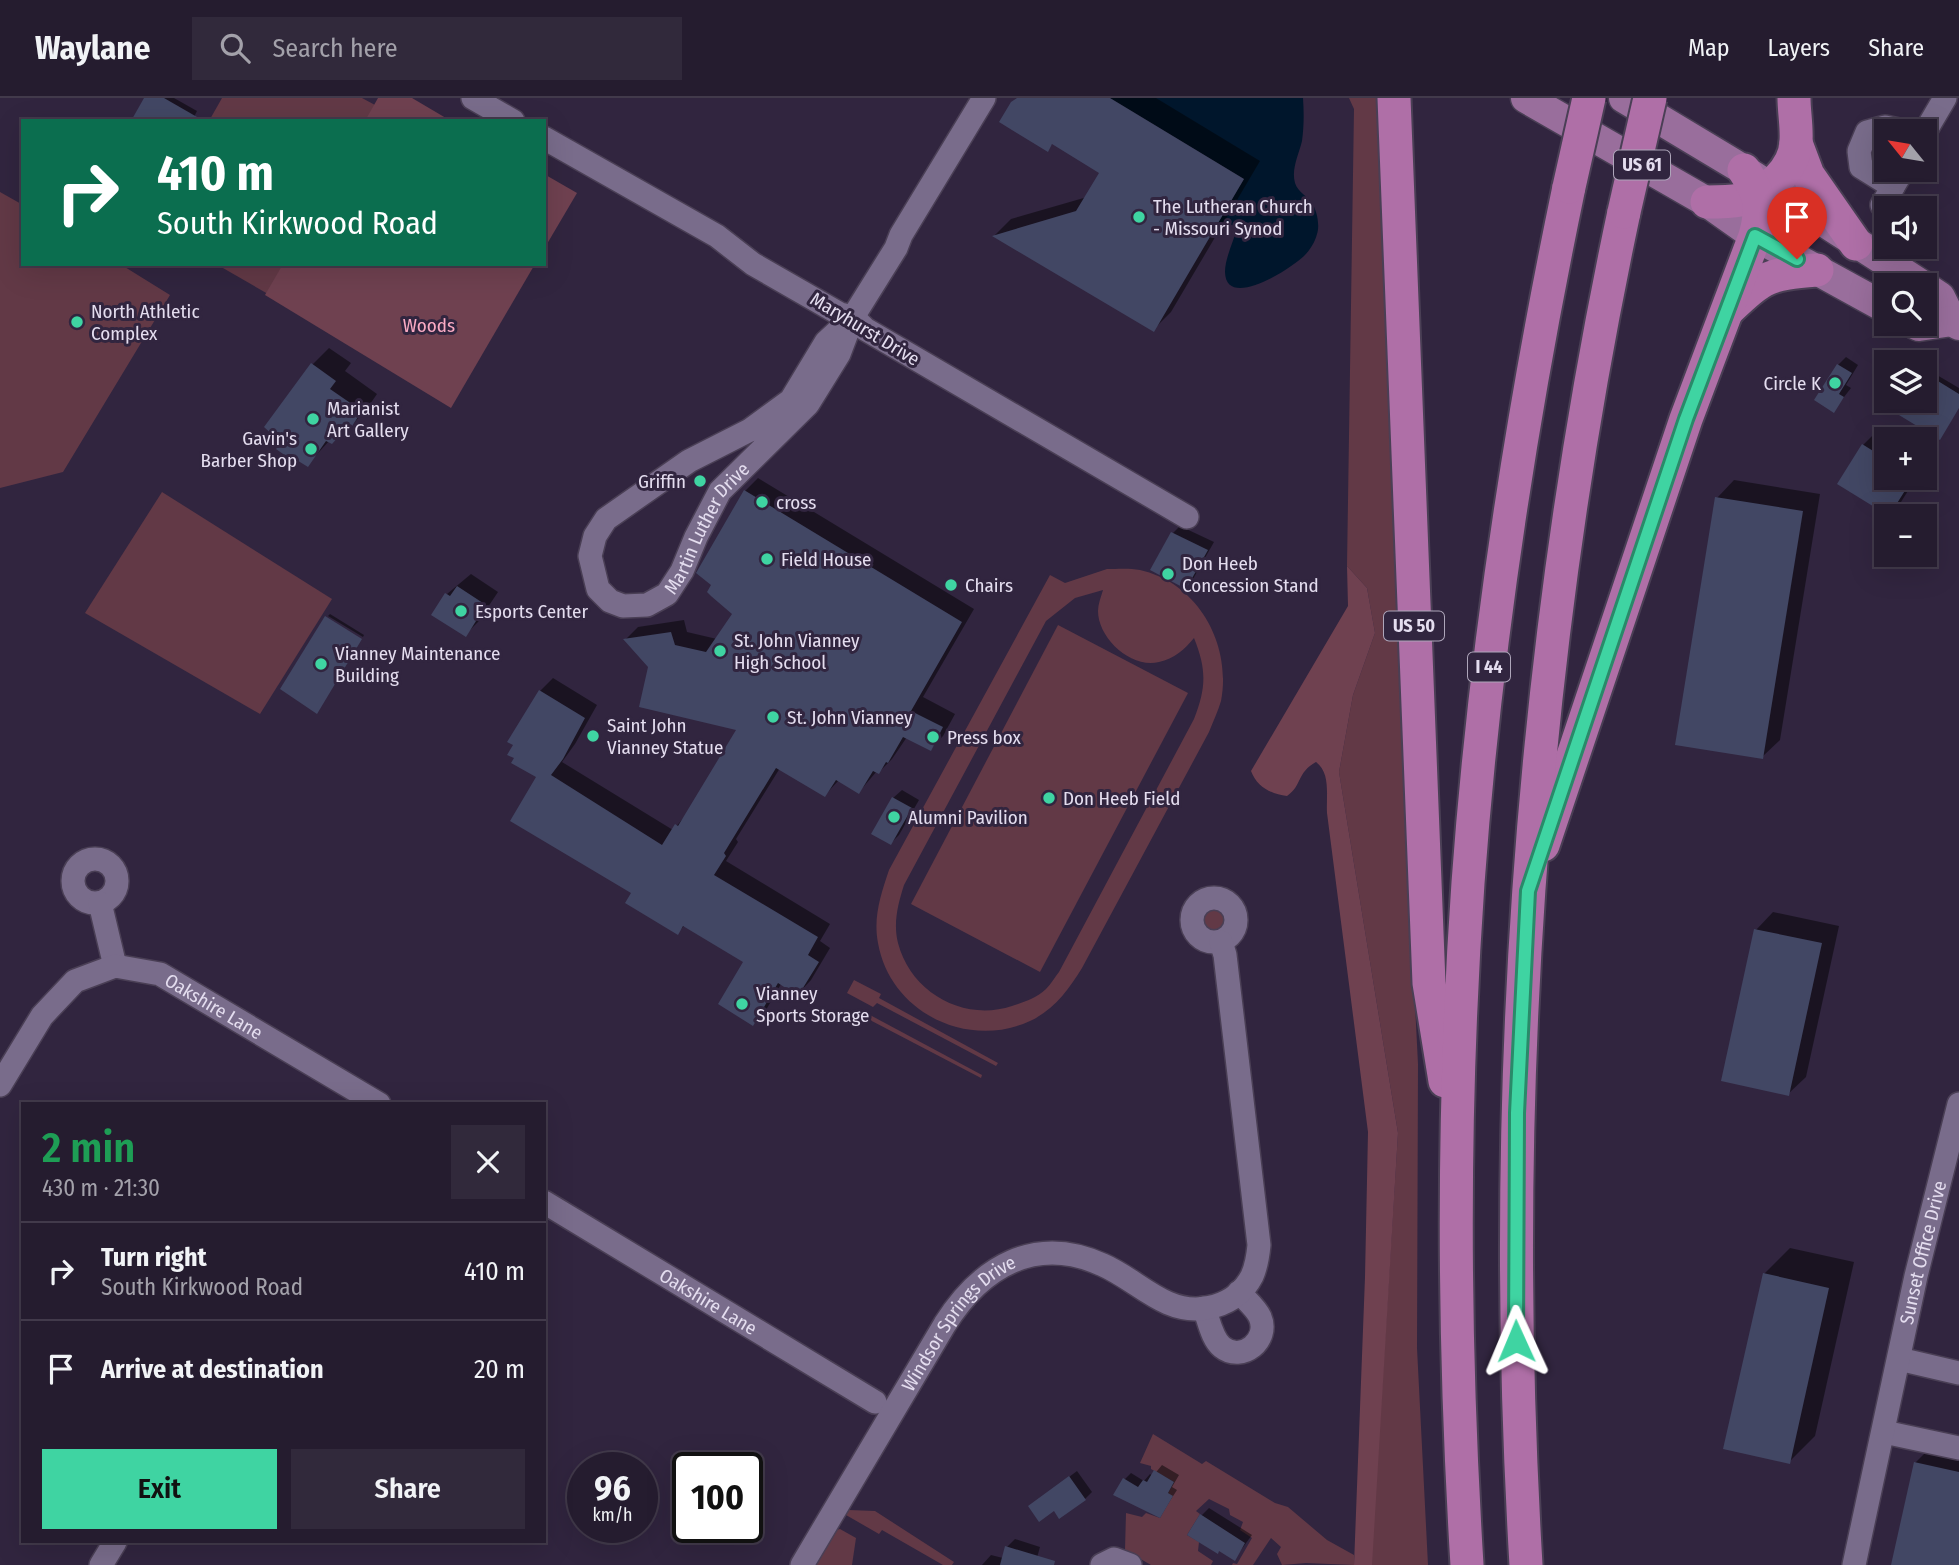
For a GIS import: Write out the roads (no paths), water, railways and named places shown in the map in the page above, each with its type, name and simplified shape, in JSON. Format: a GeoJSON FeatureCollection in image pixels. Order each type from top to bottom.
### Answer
{"type":"FeatureCollection","features":[{"type":"Feature","properties":{"kind":"highway","name":"US 50"},"geometry":{"type":"LineString","coordinates":[[1394,98],[1429,983],[1457,1153]]}},
{"type":"Feature","properties":{"kind":"highway","name":"I 44"},"geometry":{"type":"LineString","coordinates":[[1467,1565],[1456,1296],[1457,1153],[1468,895],[1488,677],[1520,446],[1550,278],[1589,98]]}},
{"type":"Feature","properties":{"kind":"highway"},"geometry":{"type":"LineString","coordinates":[[1526,1565],[1518,1418],[1515,1217],[1520,1010],[1537,771],[1561,567],[1594,364],[1650,98]]}},
{"type":"Feature","properties":{"kind":"highway"},"geometry":{"type":"LineString","coordinates":[[1794,98],[1796,143],[1808,176],[1856,244]]}},
{"type":"Feature","properties":{"kind":"highway"},"geometry":{"type":"LineString","coordinates":[[1707,202],[1740,200],[1757,184],[1791,161],[1796,143]]}},
{"type":"Feature","properties":{"kind":"highway"},"geometry":{"type":"LineString","coordinates":[[1528,891],[1658,502],[1724,314],[1755,236],[1759,220],[1757,184]]}},
{"type":"Feature","properties":{"kind":"highway"},"geometry":{"type":"LineString","coordinates":[[1724,314],[1756,283],[1774,274],[1817,270]]}},
{"type":"Feature","properties":{"kind":"main road","name":"US 61"},"geometry":{"type":"LineString","coordinates":[[1526,98],[1707,202],[1755,236],[1817,270]]}},
{"type":"Feature","properties":{"kind":"main road"},"geometry":{"type":"LineString","coordinates":[[1624,98],[1902,273]]}},
{"type":"Feature","properties":{"kind":"main road"},"geometry":{"type":"LineString","coordinates":[[1817,270],[1874,301]]}},
{"type":"Feature","properties":{"kind":"main road"},"geometry":{"type":"LineString","coordinates":[[1937,295],[1955,323],[1937,324]]}},
{"type":"Feature","properties":{"kind":"street"},"geometry":{"type":"LineString","coordinates":[[473,98],[510,119]]}},
{"type":"Feature","properties":{"kind":"street","name":"Martin Luther Drive"},"geometry":{"type":"LineString","coordinates":[[853,317],[826,342],[791,400],[750,430],[689,461],[606,519],[595,536],[590,556],[598,589],[610,601],[623,606],[646,605],[667,594],[682,571],[695,537],[720,491],[808,404],[839,354],[853,317],[984,98]]}},
{"type":"Feature","properties":{"kind":"street"},"geometry":{"type":"LineString","coordinates":[[1933,119],[1945,98]]}},
{"type":"Feature","properties":{"kind":"street"},"geometry":{"type":"LineString","coordinates":[[1874,130],[1867,132],[1859,151],[1861,167],[1874,175]]}},
{"type":"Feature","properties":{"kind":"street","name":"Maryhurst Drive"},"geometry":{"type":"LineString","coordinates":[[546,139],[716,236],[753,264],[840,314],[853,317],[875,335],[1187,517]]}},
{"type":"Feature","properties":{"kind":"street"},"geometry":{"type":"LineString","coordinates":[[0,1086],[42,1016],[75,981],[115,966],[100,903]]}},
{"type":"Feature","properties":{"kind":"street"},"geometry":{"type":"LineString","coordinates":[[1221,942],[1225,955],[1259,1245],[1253,1274],[1239,1292],[1224,1303],[1204,1308],[1222,1347],[1229,1351],[1245,1352],[1258,1342],[1262,1326],[1256,1311],[1239,1292]]}},
{"type":"Feature","properties":{"kind":"street","name":"Oakshire Lane"},"geometry":{"type":"LineString","coordinates":[[115,966],[160,974],[376,1102]]}},
{"type":"Feature","properties":{"kind":"street","name":"Sunset Office Drive"},"geometry":{"type":"LineString","coordinates":[[1854,1565],[1916,1276],[1959,1104]]}},
{"type":"Feature","properties":{"kind":"street","name":"Oakshire Lane"},"geometry":{"type":"LineString","coordinates":[[546,1203],[875,1402]]}},
{"type":"Feature","properties":{"kind":"street","name":"Windsor Springs Drive"},"geometry":{"type":"LineString","coordinates":[[802,1565],[948,1318],[971,1288],[985,1276],[1020,1258],[1045,1253],[1063,1254],[1093,1260],[1107,1266],[1166,1302],[1181,1308],[1204,1308]]}},
{"type":"Feature","properties":{"kind":"street"},"geometry":{"type":"LineString","coordinates":[[1899,1359],[1959,1373]]}},
{"type":"Feature","properties":{"kind":"street"},"geometry":{"type":"LineString","coordinates":[[1884,1432],[1959,1448]]}},
{"type":"Feature","properties":{"kind":"street"},"geometry":{"type":"LineString","coordinates":[[102,1565],[114,1543]]}},
{"type":"Feature","properties":{"kind":"street"},"geometry":{"type":"LineString","coordinates":[[1102,1565],[1114,1559],[1130,1565]]}},
{"type":"Feature","properties":{"kind":"water"},"geometry":{"type":"Polygon","coordinates":[[[1110,98],[1303,98],[1303,135],[1294,178],[1298,189],[1312,203],[1318,218],[1314,243],[1297,262],[1274,277],[1247,287],[1236,288],[1228,283],[1225,267],[1238,226],[1218,223],[1244,179],[1110,98]]]}},
{"type":"Feature","properties":{"kind":"place","name":"The Lutheran Church - Missouri Synod"},"geometry":{"type":"Point","coordinates":[1139,217]}},
{"type":"Feature","properties":{"kind":"place","name":"North Athletic Complex"},"geometry":{"type":"Point","coordinates":[77,322]}},
{"type":"Feature","properties":{"kind":"place","name":"Circle K"},"geometry":{"type":"Point","coordinates":[1835,383]}},
{"type":"Feature","properties":{"kind":"place","name":"Marianist Art Gallery"},"geometry":{"type":"Point","coordinates":[313,419]}},
{"type":"Feature","properties":{"kind":"place","name":"Gavin's Barber Shop"},"geometry":{"type":"Point","coordinates":[311,449]}},
{"type":"Feature","properties":{"kind":"place","name":"Griffin"},"geometry":{"type":"Point","coordinates":[700,481]}},
{"type":"Feature","properties":{"kind":"place","name":"cross"},"geometry":{"type":"Point","coordinates":[762,502]}},
{"type":"Feature","properties":{"kind":"place","name":"Field House"},"geometry":{"type":"Point","coordinates":[767,559]}},
{"type":"Feature","properties":{"kind":"place","name":"Don Heeb Concession Stand"},"geometry":{"type":"Point","coordinates":[1168,574]}},
{"type":"Feature","properties":{"kind":"place","name":"Chairs"},"geometry":{"type":"Point","coordinates":[951,585]}},
{"type":"Feature","properties":{"kind":"place","name":"Esports Center"},"geometry":{"type":"Point","coordinates":[461,611]}},
{"type":"Feature","properties":{"kind":"place","name":"St. John Vianney High School"},"geometry":{"type":"Point","coordinates":[720,651]}},
{"type":"Feature","properties":{"kind":"place","name":"Vianney Maintenance Building"},"geometry":{"type":"Point","coordinates":[321,664]}},
{"type":"Feature","properties":{"kind":"place","name":"St. John Vianney"},"geometry":{"type":"Point","coordinates":[773,717]}},
{"type":"Feature","properties":{"kind":"place","name":"Saint John Vianney Statue"},"geometry":{"type":"Point","coordinates":[593,736]}},
{"type":"Feature","properties":{"kind":"place","name":"Press box"},"geometry":{"type":"Point","coordinates":[933,737]}},
{"type":"Feature","properties":{"kind":"place","name":"Don Heeb Field"},"geometry":{"type":"Point","coordinates":[1049,798]}},
{"type":"Feature","properties":{"kind":"place","name":"Alumni Pavilion"},"geometry":{"type":"Point","coordinates":[894,817]}},
{"type":"Feature","properties":{"kind":"place","name":"Vianney Sports Storage"},"geometry":{"type":"Point","coordinates":[742,1004]}},
{"type":"Feature","properties":{"kind":"park label","name":"Woods"},"geometry":{"type":"Point","coordinates":[429,325]}}]}
